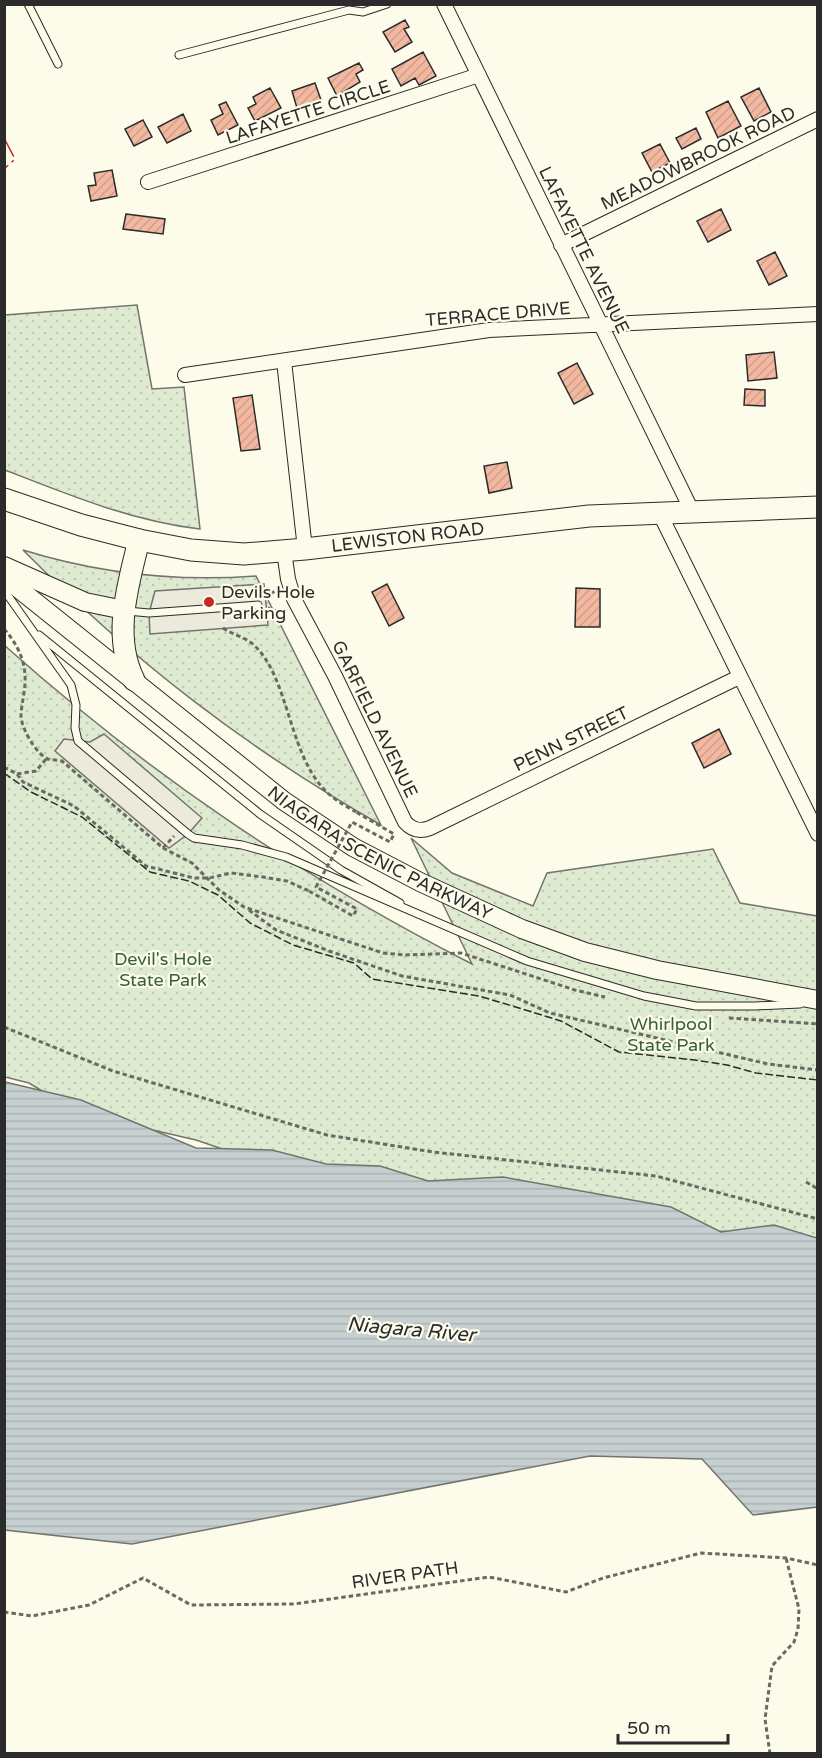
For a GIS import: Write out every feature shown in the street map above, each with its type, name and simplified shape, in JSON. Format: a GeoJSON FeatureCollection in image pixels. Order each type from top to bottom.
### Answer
{"type":"FeatureCollection","features":[{"type":"Feature","properties":{"kind":"main road","name":"LEWISTON ROAD"},"geometry":{"type":"LineString","coordinates":[[4,499],[81,525],[139,540],[176,548],[244,554],[553,520],[659,512],[818,507]]}},
{"type":"Feature","properties":{"kind":"main road"},"geometry":{"type":"LineString","coordinates":[[134,680],[124,657],[123,628],[124,610],[139,540]]}},
{"type":"Feature","properties":{"kind":"main road"},"geometry":{"type":"LineString","coordinates":[[4,566],[85,602],[124,610]]}},
{"type":"Feature","properties":{"kind":"main road","name":"NIAGARA SCENIC PARKWAY"},"geometry":{"type":"LineString","coordinates":[[4,577],[284,801],[353,847],[420,882],[522,929],[585,952],[657,970],[818,1001]]}},
{"type":"Feature","properties":{"kind":"street","name":"LAFAYETTE AVENUE"},"geometry":{"type":"LineString","coordinates":[[444,4],[692,511]]}},
{"type":"Feature","properties":{"kind":"street","name":"LAFAYETTE CIRCLE"},"geometry":{"type":"LineString","coordinates":[[148,182],[479,75]]}},
{"type":"Feature","properties":{"kind":"street","name":"MEADOWBROOK ROAD"},"geometry":{"type":"LineString","coordinates":[[561,245],[818,119]]}},
{"type":"Feature","properties":{"kind":"street","name":"TERRACE DRIVE"},"geometry":{"type":"LineString","coordinates":[[185,375],[464,333],[512,328],[818,314]]}},
{"type":"Feature","properties":{"kind":"street"},"geometry":{"type":"LineString","coordinates":[[284,361],[305,549]]}},
{"type":"Feature","properties":{"kind":"street"},"geometry":{"type":"LineString","coordinates":[[659,512],[818,834]]}},
{"type":"Feature","properties":{"kind":"street","name":"GARFIELD AVENUE"},"geometry":{"type":"LineString","coordinates":[[284,551],[294,599],[405,822],[411,828],[418,830]]}},
{"type":"Feature","properties":{"kind":"street","name":"PENN STREET"},"geometry":{"type":"LineString","coordinates":[[418,830],[430,828],[739,677]]}},
{"type":"Feature","properties":{"kind":"lane"},"geometry":{"type":"LineString","coordinates":[[28,4],[58,64]]}},
{"type":"Feature","properties":{"kind":"lane"},"geometry":{"type":"LineString","coordinates":[[179,55],[349,10],[363,12],[387,4]]}},
{"type":"Feature","properties":{"kind":"lane"},"geometry":{"type":"LineString","coordinates":[[4,591],[71,685],[76,705],[75,728],[78,741],[194,838],[242,845],[286,857],[527,961],[644,996],[696,1005],[755,1006],[818,1001]]}},
{"type":"Feature","properties":{"kind":"lane"},"geometry":{"type":"LineString","coordinates":[[124,610],[150,613],[258,605]]}},
{"type":"Feature","properties":{"kind":"lane"},"geometry":{"type":"LineString","coordinates":[[32,629],[260,814],[341,870],[435,923]]}},
{"type":"Feature","properties":{"kind":"path"},"geometry":{"type":"LineString","coordinates":[[258,605],[288,579]]}},
{"type":"Feature","properties":{"kind":"path"},"geometry":{"type":"LineString","coordinates":[[258,605],[306,621]]}},
{"type":"Feature","properties":{"kind":"path"},"geometry":{"type":"LineString","coordinates":[[4,767],[17,774],[23,782],[74,806],[146,866],[194,878],[209,879],[231,873],[287,881],[353,916],[357,909],[316,887],[352,822],[390,842],[394,834],[329,794],[314,777],[297,740],[270,668],[262,654],[254,645],[223,628]]}},
{"type":"Feature","properties":{"kind":"path"},"geometry":{"type":"LineString","coordinates":[[17,774],[36,771],[46,759]]}},
{"type":"Feature","properties":{"kind":"path"},"geometry":{"type":"LineString","coordinates":[[163,848],[180,828]]}},
{"type":"Feature","properties":{"kind":"path"},"geometry":{"type":"LineString","coordinates":[[244,908],[276,930],[402,976],[510,995],[550,1013],[768,1064],[818,1070]]}},
{"type":"Feature","properties":{"kind":"path"},"geometry":{"type":"LineString","coordinates":[[4,1027],[113,1071],[327,1135],[434,1152],[656,1176],[818,1219]]}},
{"type":"Feature","properties":{"kind":"path"},"geometry":{"type":"LineString","coordinates":[[806,1182],[818,1189]]}},
{"type":"Feature","properties":{"kind":"path","name":"RIVER PATH"},"geometry":{"type":"LineString","coordinates":[[4,1612],[32,1616],[89,1605],[143,1578],[191,1605],[294,1604],[489,1577],[566,1592],[603,1578],[701,1553],[786,1558],[818,1565]]}},
{"type":"Feature","properties":{"kind":"path"},"geometry":{"type":"LineString","coordinates":[[770,1754],[765,1719],[772,1666],[794,1642],[798,1629],[799,1609],[786,1558]]}},
{"type":"Feature","properties":{"kind":"green space"},"geometry":{"type":"Polygon","coordinates":[[[137,305],[152,389],[184,387],[200,529],[125,513],[77,498],[5,470],[5,315],[137,305]]]}},
{"type":"Feature","properties":{"kind":"green space"},"geometry":{"type":"Polygon","coordinates":[[[23,550],[81,565],[138,574],[197,578],[256,576],[381,825],[283,765],[192,700],[106,629],[23,550]]]}},
{"type":"Feature","properties":{"kind":"green space","name":"Devil's Hole State Park"},"geometry":{"type":"Polygon","coordinates":[[[4,645],[114,737],[170,780],[228,820],[346,895],[472,964],[411,838],[452,873],[533,906],[547,873],[713,849],[740,903],[817,916],[817,1253],[767,1232],[700,1231],[240,1155],[196,1140],[67,1106],[29,1083],[5,1077],[4,645]]]}},
{"type":"Feature","properties":{"kind":"shaded area","name":"Devils Hole Parking"},"geometry":{"type":"Polygon","coordinates":[[[264,584],[268,625],[150,634],[149,613],[155,591],[264,584]]]}},
{"type":"Feature","properties":{"kind":"shaded area"},"geometry":{"type":"Polygon","coordinates":[[[104,734],[202,818],[188,834],[169,848],[55,751],[64,739],[90,742],[104,734]]]}},
{"type":"Feature","properties":{"kind":"water","name":"Niagara River"},"geometry":{"type":"Polygon","coordinates":[[[5,1082],[81,1100],[196,1148],[272,1150],[326,1164],[380,1166],[428,1181],[503,1177],[671,1207],[721,1232],[774,1225],[817,1238],[817,1507],[753,1515],[702,1459],[590,1456],[132,1544],[5,1530],[5,1082]]]}},
{"type":"Feature","properties":{"kind":"building"},"geometry":{"type":"Polygon","coordinates":[[[405,20],[409,27],[404,29],[412,42],[395,52],[383,32],[405,20]]]}},
{"type":"Feature","properties":{"kind":"building"},"geometry":{"type":"Polygon","coordinates":[[[423,52],[436,76],[419,85],[415,78],[401,86],[392,69],[423,52]]]}},
{"type":"Feature","properties":{"kind":"building"},"geometry":{"type":"Polygon","coordinates":[[[359,63],[363,70],[356,74],[360,82],[337,96],[328,78],[359,63]]]}},
{"type":"Feature","properties":{"kind":"building"},"geometry":{"type":"Polygon","coordinates":[[[315,83],[321,100],[297,108],[292,91],[315,83]]]}},
{"type":"Feature","properties":{"kind":"building"},"geometry":{"type":"Polygon","coordinates":[[[270,88],[281,108],[255,121],[248,108],[256,104],[253,97],[270,88]]]}},
{"type":"Feature","properties":{"kind":"building"},"geometry":{"type":"Polygon","coordinates":[[[759,88],[771,112],[754,121],[741,97],[759,88]]]}},
{"type":"Feature","properties":{"kind":"building"},"geometry":{"type":"Polygon","coordinates":[[[728,101],[741,126],[718,138],[706,112],[728,101]]]}},
{"type":"Feature","properties":{"kind":"building"},"geometry":{"type":"Polygon","coordinates":[[[226,102],[238,125],[218,135],[211,120],[223,114],[219,105],[226,102]]]}},
{"type":"Feature","properties":{"kind":"building"},"geometry":{"type":"Polygon","coordinates":[[[183,114],[191,131],[167,143],[158,127],[183,114]]]}},
{"type":"Feature","properties":{"kind":"building"},"geometry":{"type":"Polygon","coordinates":[[[143,120],[152,137],[134,146],[125,129],[143,120]]]}},
{"type":"Feature","properties":{"kind":"building"},"geometry":{"type":"Polygon","coordinates":[[[696,128],[701,139],[682,149],[676,138],[696,128]]]}},
{"type":"Feature","properties":{"kind":"building"},"geometry":{"type":"Polygon","coordinates":[[[660,144],[670,163],[652,172],[642,153],[660,144]]]}},
{"type":"Feature","properties":{"kind":"building"},"geometry":{"type":"Polygon","coordinates":[[[112,170],[117,196],[91,201],[88,186],[96,185],[94,173],[112,170]]]}},
{"type":"Feature","properties":{"kind":"building"},"geometry":{"type":"Polygon","coordinates":[[[721,209],[731,230],[708,242],[697,221],[721,209]]]}},
{"type":"Feature","properties":{"kind":"building"},"geometry":{"type":"Polygon","coordinates":[[[126,214],[165,219],[163,234],[123,229],[126,214]]]}},
{"type":"Feature","properties":{"kind":"building"},"geometry":{"type":"Polygon","coordinates":[[[775,252],[787,276],[769,285],[757,261],[775,252]]]}},
{"type":"Feature","properties":{"kind":"building"},"geometry":{"type":"Polygon","coordinates":[[[774,352],[777,378],[748,381],[746,355],[774,352]]]}},
{"type":"Feature","properties":{"kind":"building"},"geometry":{"type":"Polygon","coordinates":[[[577,363],[593,394],[574,404],[558,373],[577,363]]]}},
{"type":"Feature","properties":{"kind":"building"},"geometry":{"type":"Polygon","coordinates":[[[745,389],[765,390],[765,406],[744,405],[745,389]]]}},
{"type":"Feature","properties":{"kind":"building"},"geometry":{"type":"Polygon","coordinates":[[[252,395],[260,449],[241,451],[233,398],[252,395]]]}},
{"type":"Feature","properties":{"kind":"building"},"geometry":{"type":"Polygon","coordinates":[[[507,462],[512,488],[489,493],[484,466],[507,462]]]}},
{"type":"Feature","properties":{"kind":"building"},"geometry":{"type":"Polygon","coordinates":[[[387,584],[404,618],[389,626],[372,592],[387,584]]]}},
{"type":"Feature","properties":{"kind":"building"},"geometry":{"type":"Polygon","coordinates":[[[576,588],[600,589],[600,627],[575,627],[576,588]]]}},
{"type":"Feature","properties":{"kind":"building"},"geometry":{"type":"Polygon","coordinates":[[[719,729],[731,754],[704,768],[692,743],[719,729]]]}},
{"type":"Feature","properties":{"kind":"fence"},"geometry":{"type":"LineString","coordinates":[[4,773],[31,792],[82,817],[150,872],[189,881],[218,895],[250,923],[293,945],[354,963],[372,979],[479,996],[561,1021],[619,1052],[695,1060],[756,1073],[818,1080]]}},
{"type":"Feature","properties":{"kind":"power"},"geometry":{"type":"LineString","coordinates":[[4,138],[15,159],[4,169]]}},
{"type":"Feature","properties":{"kind":"place","name":"Devils Hole Parking"},"geometry":{"type":"Point","coordinates":[209,602]}},
{"type":"Feature","properties":{"kind":"park label","name":"Whirlpool State Park"},"geometry":{"type":"Point","coordinates":[671,1034]}}]}
